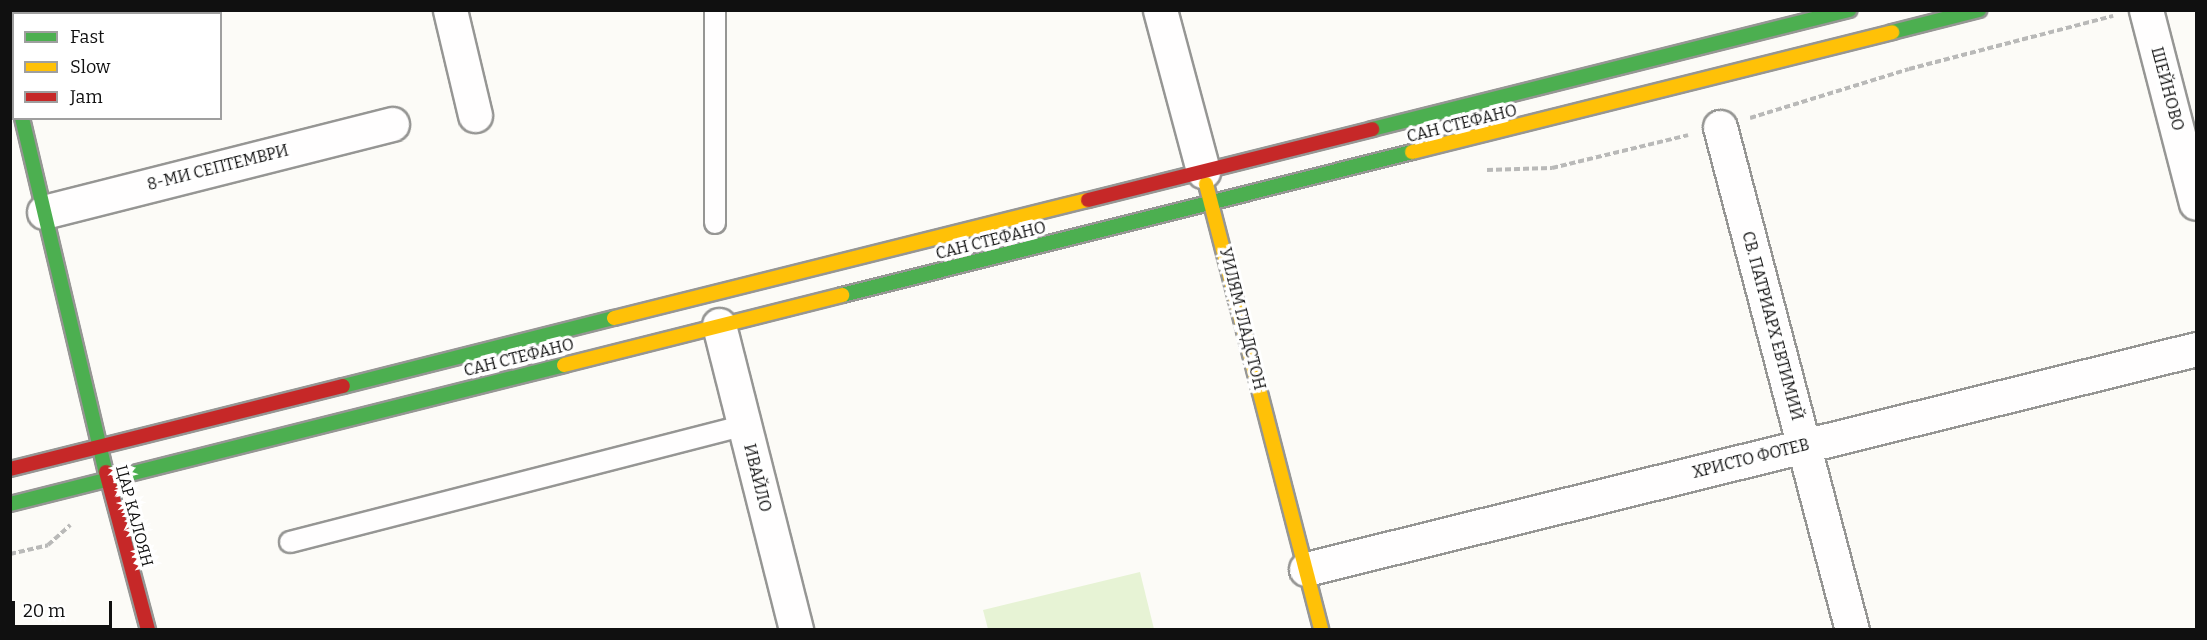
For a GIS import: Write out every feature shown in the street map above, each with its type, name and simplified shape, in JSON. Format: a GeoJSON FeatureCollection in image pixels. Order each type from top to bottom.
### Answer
{"type":"FeatureCollection","features":[{"type":"Feature","properties":{"kind":"main road","name":"САН СТЕФАНО"},"geometry":{"type":"LineString","coordinates":[[10,469],[1849,10]]}},
{"type":"Feature","properties":{"kind":"main road","name":"САН СТЕФАНО"},"geometry":{"type":"LineString","coordinates":[[10,504],[1979,10]]}},
{"type":"Feature","properties":{"kind":"main road"},"geometry":{"type":"LineString","coordinates":[[10,72],[12,87]]}},
{"type":"Feature","properties":{"kind":"main road","name":"ЦАР КАЛОЯН"},"geometry":{"type":"LineString","coordinates":[[22,120],[107,478],[148,630]]}},
{"type":"Feature","properties":{"kind":"main road","name":"УИЛЯМ ГЛАДСТОН"},"geometry":{"type":"LineString","coordinates":[[1203,171],[1322,630]]}},
{"type":"Feature","properties":{"kind":"street"},"geometry":{"type":"LineString","coordinates":[[450,10],[475,115]]}},
{"type":"Feature","properties":{"kind":"street","name":"УИЛЯМ ГЛАДСТОН"},"geometry":{"type":"LineString","coordinates":[[1160,10],[1203,171]]}},
{"type":"Feature","properties":{"kind":"street","name":"ШЕЙНОВО"},"geometry":{"type":"LineString","coordinates":[[2146,10],[2196,203]]}},
{"type":"Feature","properties":{"kind":"street","name":"8-МИ СЕПТЕМВРИ"},"geometry":{"type":"LineString","coordinates":[[44,212],[392,124]]}},
{"type":"Feature","properties":{"kind":"street","name":"СВ. ПАТРИАРХ ЕВТИМИЙ"},"geometry":{"type":"LineString","coordinates":[[1720,127],[1852,630]]}},
{"type":"Feature","properties":{"kind":"street","name":"ИВАЙЛО"},"geometry":{"type":"LineString","coordinates":[[719,325],[796,630]]}},
{"type":"Feature","properties":{"kind":"street","name":"ХРИСТО ФОТЕВ"},"geometry":{"type":"LineString","coordinates":[[1306,569],[2196,349]]}},
{"type":"Feature","properties":{"kind":"lane"},"geometry":{"type":"LineString","coordinates":[[715,10],[715,223]]}},
{"type":"Feature","properties":{"kind":"lane"},"geometry":{"type":"LineString","coordinates":[[291,542],[743,426]]}},
{"type":"Feature","properties":{"kind":"green space"},"geometry":{"type":"Polygon","coordinates":[[[1140,572],[1154,629],[988,629],[983,610],[1140,572]]]}},
{"type":"Feature","properties":{"kind":"traffic: fast"},"geometry":{"type":"LineString","coordinates":[[1372,129],[1849,10]]}},
{"type":"Feature","properties":{"kind":"traffic: fast"},"geometry":{"type":"LineString","coordinates":[[1892,32],[1979,10]]}},
{"type":"Feature","properties":{"kind":"traffic: fast"},"geometry":{"type":"LineString","coordinates":[[22,120],[106,472]]}},
{"type":"Feature","properties":{"kind":"traffic: fast"},"geometry":{"type":"LineString","coordinates":[[842,295],[1412,152]]}},
{"type":"Feature","properties":{"kind":"traffic: fast"},"geometry":{"type":"LineString","coordinates":[[343,386],[614,318]]}},
{"type":"Feature","properties":{"kind":"traffic: fast"},"geometry":{"type":"LineString","coordinates":[[10,504],[564,365]]}},
{"type":"Feature","properties":{"kind":"traffic: slow"},"geometry":{"type":"LineString","coordinates":[[1412,152],[1892,32]]}},
{"type":"Feature","properties":{"kind":"traffic: slow"},"geometry":{"type":"LineString","coordinates":[[10,72],[12,78]]}},
{"type":"Feature","properties":{"kind":"traffic: slow"},"geometry":{"type":"LineString","coordinates":[[1206,184],[1321,630]]}},
{"type":"Feature","properties":{"kind":"traffic: slow"},"geometry":{"type":"LineString","coordinates":[[614,318],[1088,200]]}},
{"type":"Feature","properties":{"kind":"traffic: slow"},"geometry":{"type":"LineString","coordinates":[[564,365],[842,295]]}},
{"type":"Feature","properties":{"kind":"traffic: jam"},"geometry":{"type":"LineString","coordinates":[[1088,200],[1372,129]]}},
{"type":"Feature","properties":{"kind":"traffic: jam"},"geometry":{"type":"LineString","coordinates":[[10,469],[343,386]]}},
{"type":"Feature","properties":{"kind":"traffic: jam"},"geometry":{"type":"LineString","coordinates":[[106,472],[148,630]]}}]}
